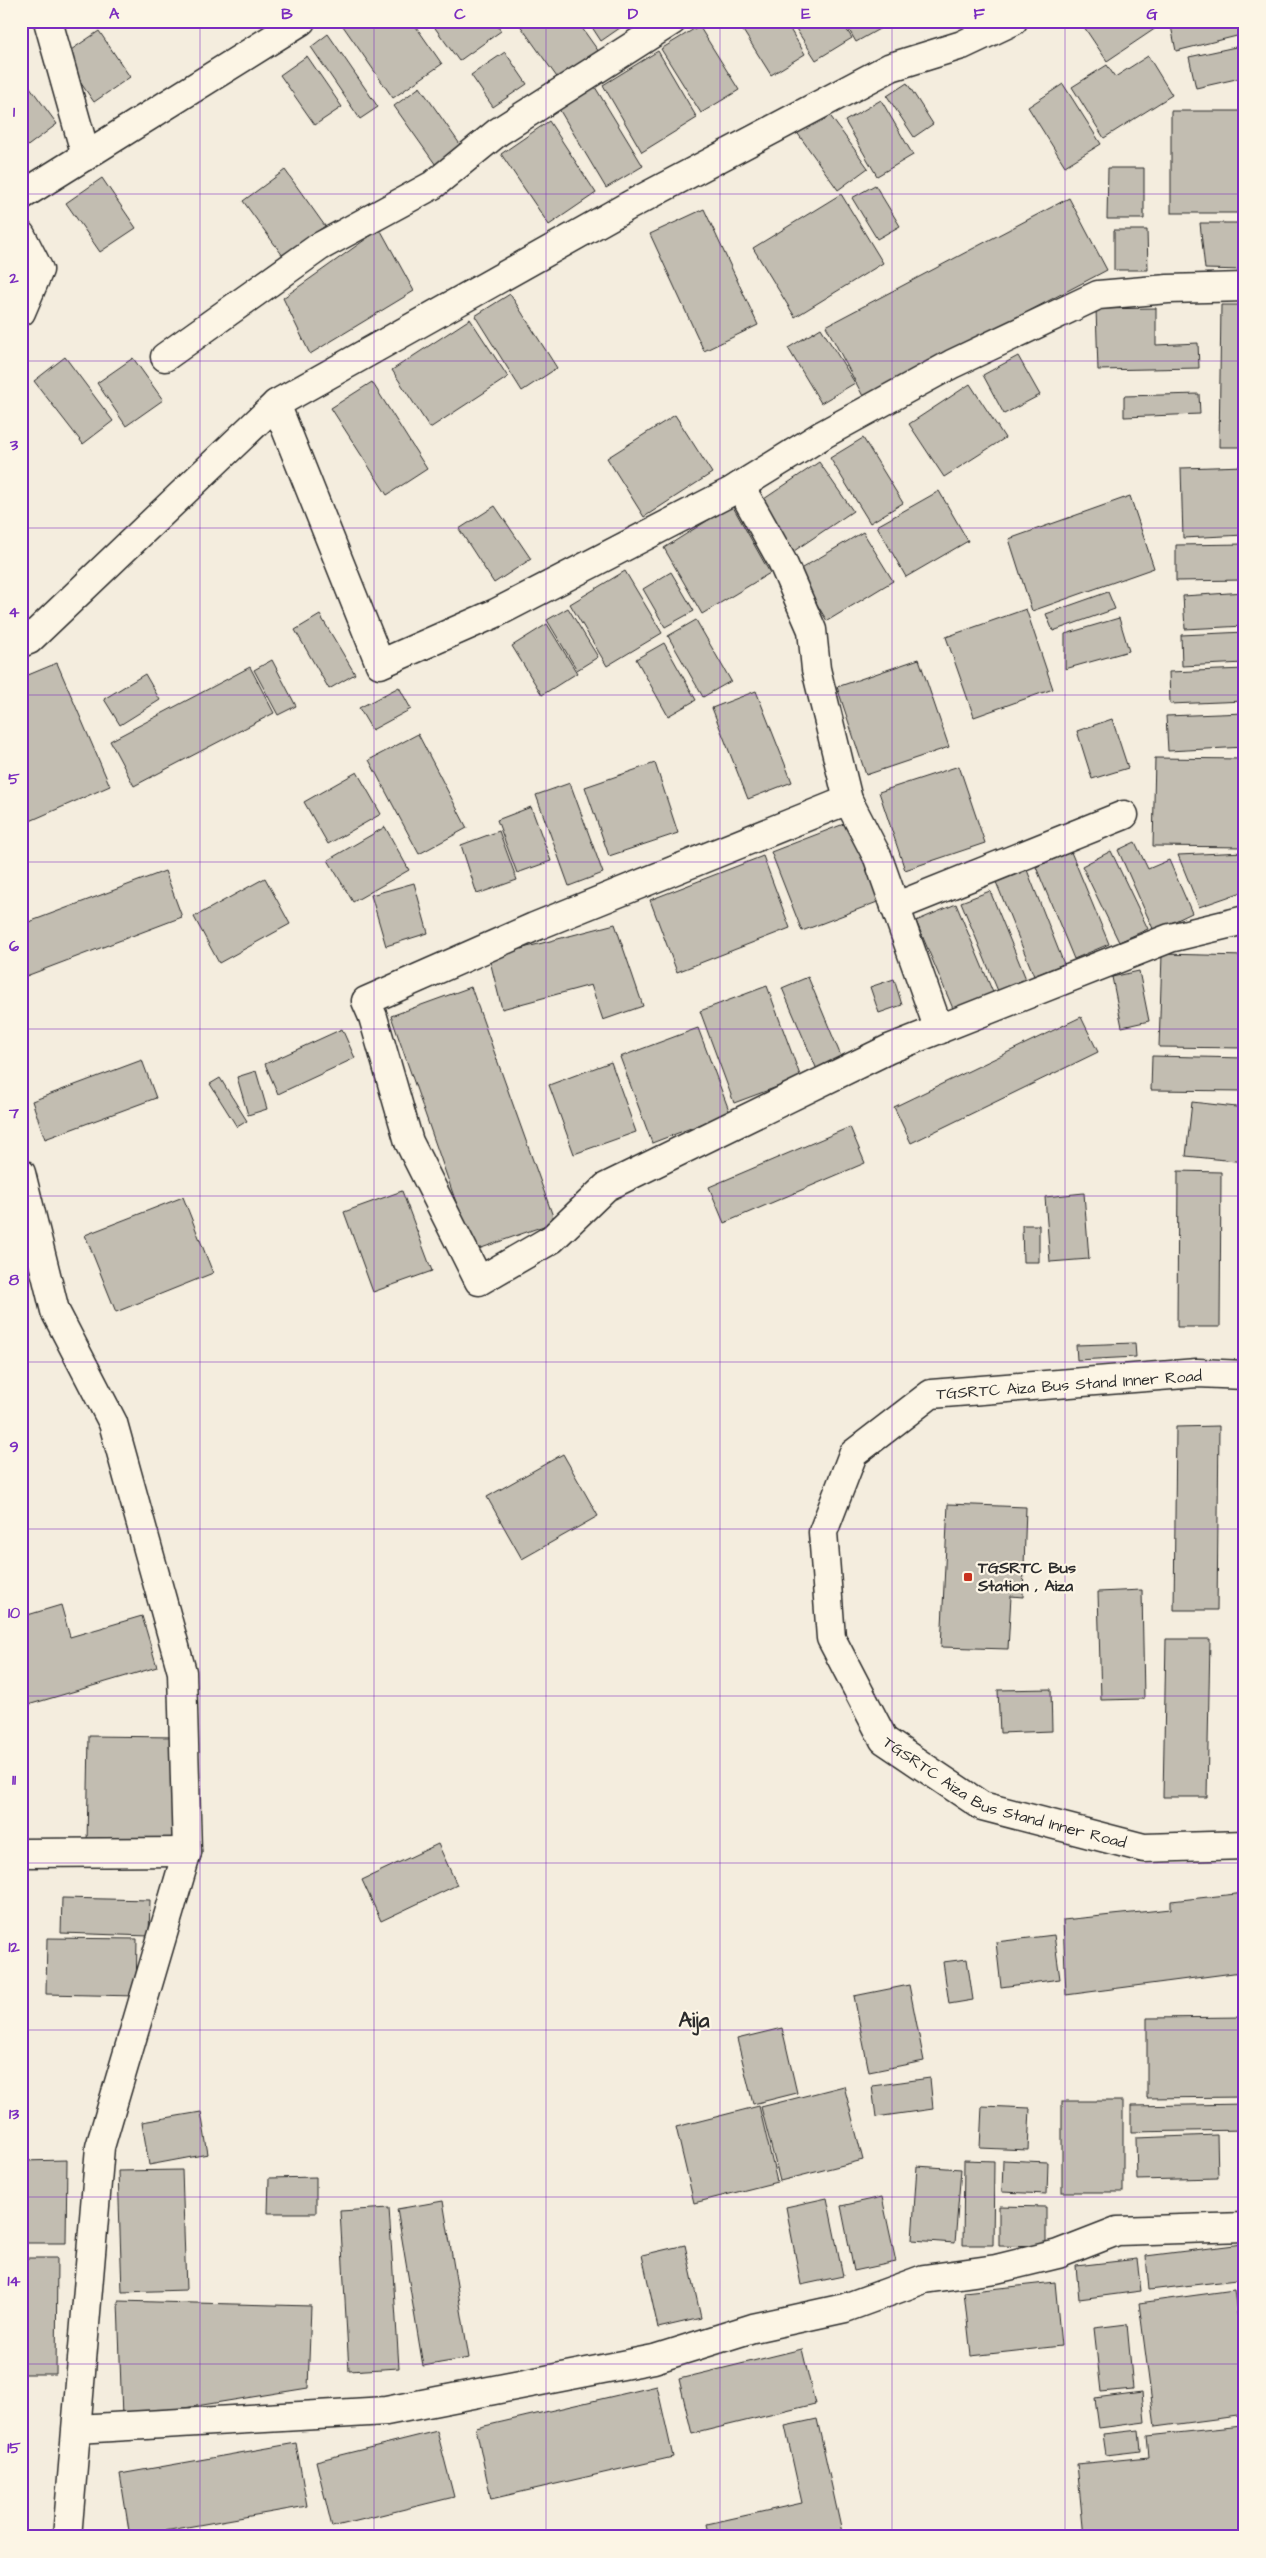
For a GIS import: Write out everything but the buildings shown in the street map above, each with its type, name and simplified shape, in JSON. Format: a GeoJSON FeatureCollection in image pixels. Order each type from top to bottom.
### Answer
{"type":"FeatureCollection","features":[{"type":"Feature","properties":{"kind":"street"},"geometry":{"type":"LineString","coordinates":[[48,21],[86,156]]}},
{"type":"Feature","properties":{"kind":"street"},"geometry":{"type":"LineString","coordinates":[[21,196],[300,21]]}},
{"type":"Feature","properties":{"kind":"street"},"geometry":{"type":"LineString","coordinates":[[165,357],[319,247],[433,185],[498,132],[672,21]]}},
{"type":"Feature","properties":{"kind":"street"},"geometry":{"type":"LineString","coordinates":[[21,644],[29,640],[276,404],[630,205],[891,67],[962,45],[1013,21]]}},
{"type":"Feature","properties":{"kind":"street"},"geometry":{"type":"LineString","coordinates":[[21,235],[39,270],[21,312]]}},
{"type":"Feature","properties":{"kind":"street"},"geometry":{"type":"LineString","coordinates":[[276,404],[380,664],[496,613],[740,486],[824,434],[952,364],[1098,295],[1245,287]]}},
{"type":"Feature","properties":{"kind":"street"},"geometry":{"type":"LineString","coordinates":[[740,486],[782,561],[812,630],[816,669],[848,800],[878,858],[939,1030]]}},
{"type":"Feature","properties":{"kind":"street"},"geometry":{"type":"LineString","coordinates":[[848,800],[534,927],[366,1001],[373,1016],[409,1142],[479,1280],[552,1239],[606,1187],[889,1049],[1170,938],[1245,920]]}},
{"type":"Feature","properties":{"kind":"street"},"geometry":{"type":"LineString","coordinates":[[895,907],[1124,815]]}},
{"type":"Feature","properties":{"kind":"street"},"geometry":{"type":"LineString","coordinates":[[21,1173],[56,1311],[113,1423],[182,1672],[187,1852],[100,2147],[67,2537]]}},
{"type":"Feature","properties":{"kind":"street","name":"TGSRTC Aiza Bus Stand Inner Road"},"geometry":{"type":"LineString","coordinates":[[1245,1376],[1197,1374],[931,1394],[853,1454],[823,1532],[831,1638],[884,1740],[982,1806],[1144,1848],[1245,1845]]}},
{"type":"Feature","properties":{"kind":"street"},"geometry":{"type":"LineString","coordinates":[[21,1853],[187,1852]]}},
{"type":"Feature","properties":{"kind":"street"},"geometry":{"type":"LineString","coordinates":[[77,2429],[386,2412],[654,2359],[753,2328],[845,2308],[924,2279],[996,2270],[1058,2254],[1117,2231],[1245,2227]]}},
{"type":"Feature","properties":{"kind":"place","name":"TGSRTC Bus Station , Aiza"},"geometry":{"type":"Point","coordinates":[968,1577]}},
{"type":"Feature","properties":{"kind":"district","name":"Aija"},"geometry":{"type":"Point","coordinates":[694,2020]}}]}
